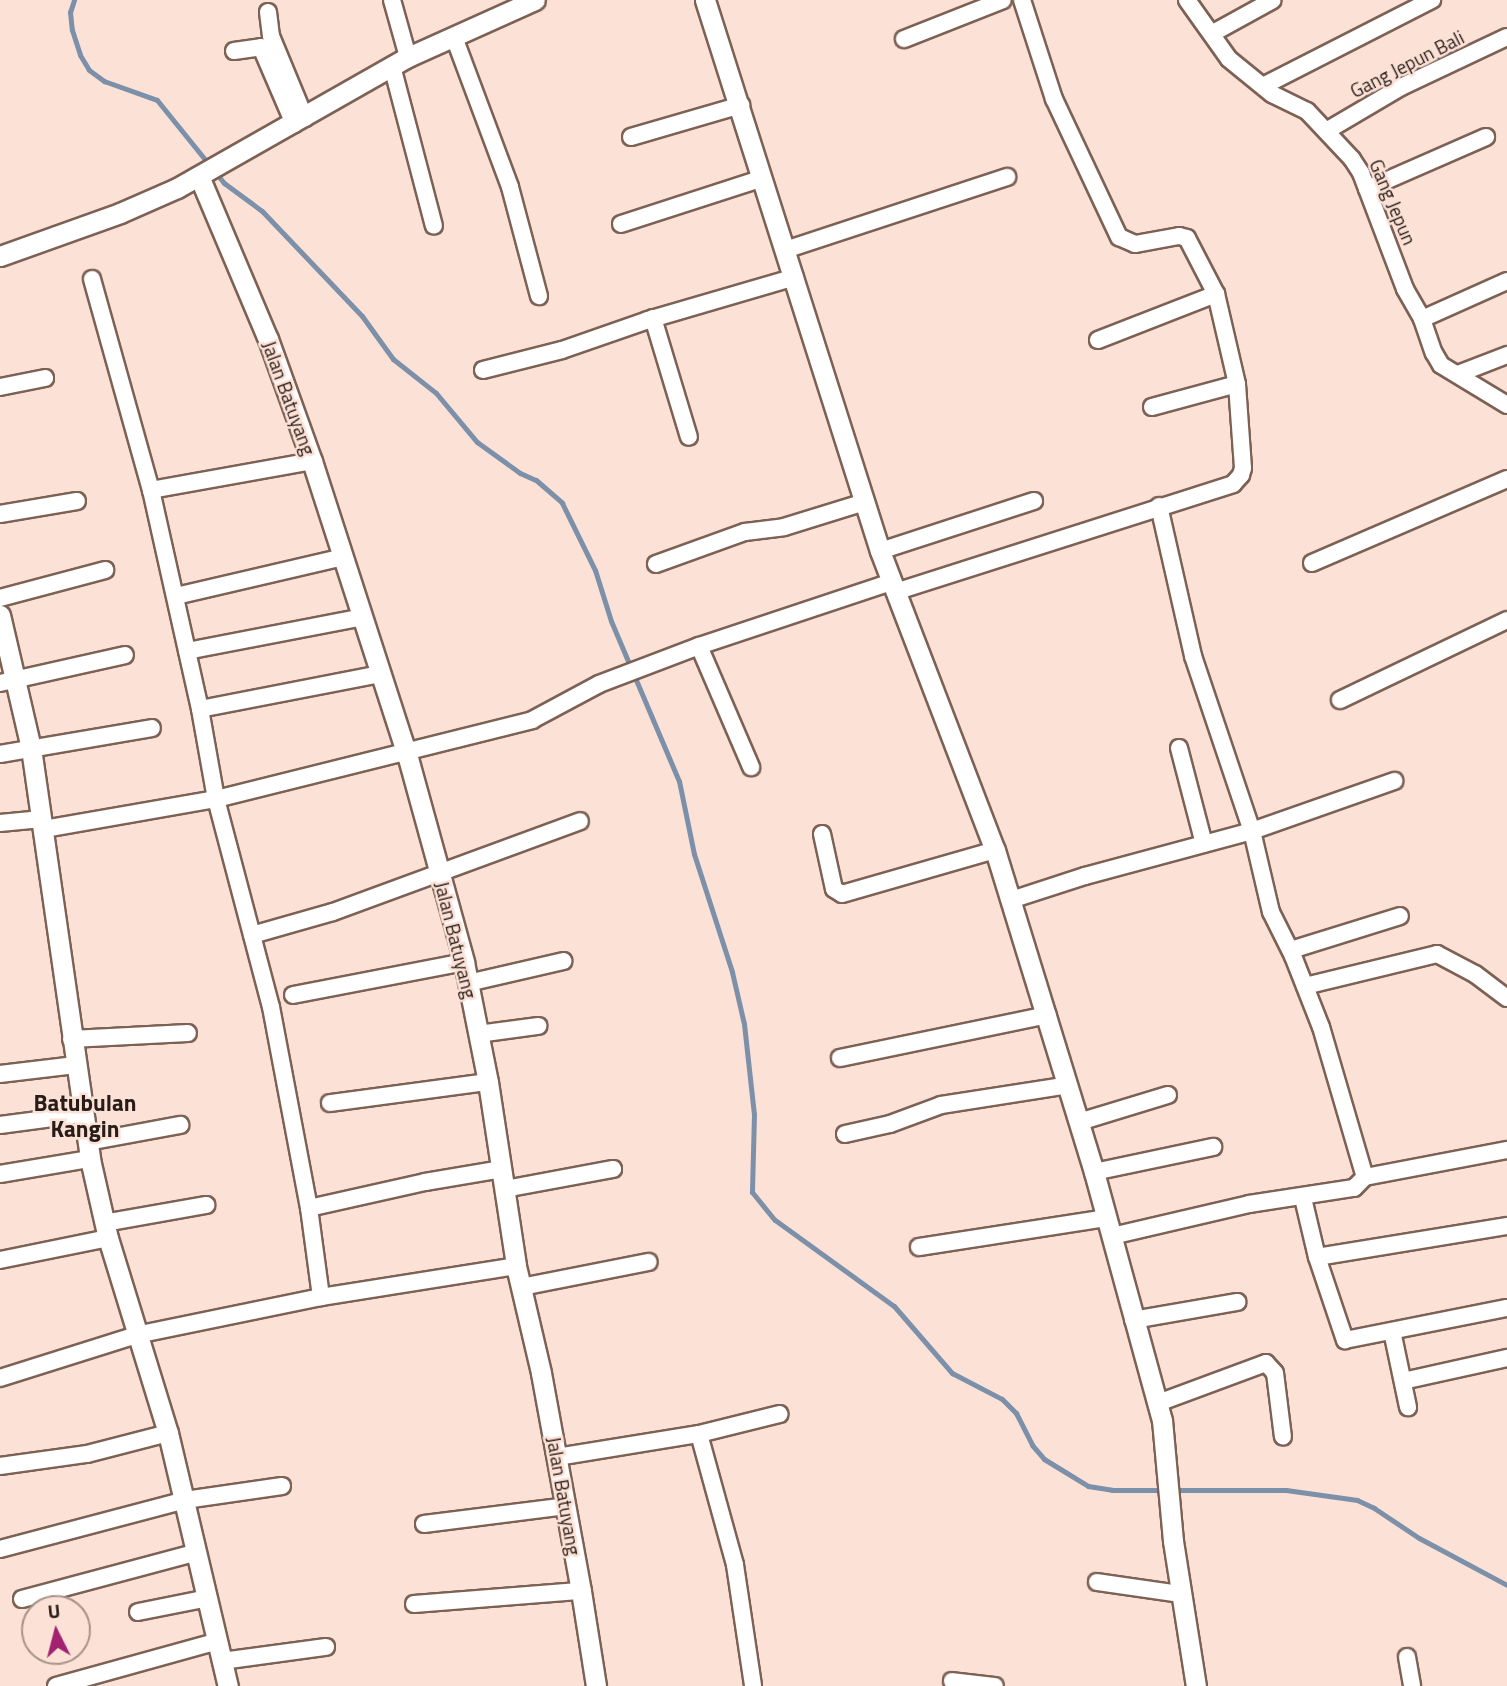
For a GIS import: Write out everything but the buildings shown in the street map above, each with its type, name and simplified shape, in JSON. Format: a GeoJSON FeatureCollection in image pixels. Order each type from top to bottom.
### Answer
{"type":"FeatureCollection","features":[{"type":"Feature","properties":{"kind":"street"},"geometry":{"type":"LineString","coordinates":[[392,0],[400,62],[434,226]]}},
{"type":"Feature","properties":{"kind":"street"},"geometry":{"type":"LineString","coordinates":[[0,256],[120,214],[177,188],[400,62],[535,0]]}},
{"type":"Feature","properties":{"kind":"street"},"geometry":{"type":"LineString","coordinates":[[705,0],[741,105],[880,551],[995,850],[1048,1015],[1094,1172],[1158,1403],[1166,1451],[1166,1488],[1180,1594],[1196,1686]]}},
{"type":"Feature","properties":{"kind":"street"},"geometry":{"type":"LineString","coordinates":[[904,39],[1003,0]]}},
{"type":"Feature","properties":{"kind":"street"},"geometry":{"type":"LineString","coordinates":[[0,823],[43,824],[216,799],[532,720],[580,693],[699,646],[1233,484],[1241,475],[1237,384],[1216,294],[1187,238],[1179,236],[1135,244],[1123,242],[1119,237],[1054,99],[1023,0]]}},
{"type":"Feature","properties":{"kind":"street"},"geometry":{"type":"LineString","coordinates":[[1213,33],[1273,0]]}},
{"type":"Feature","properties":{"kind":"street"},"geometry":{"type":"LineString","coordinates":[[1263,86],[1432,0]]}},
{"type":"Feature","properties":{"kind":"street","name":"Gang Jepun"},"geometry":{"type":"LineString","coordinates":[[1193,2],[1229,59],[1272,94],[1307,111],[1328,130],[1352,159],[1367,189],[1405,289],[1422,319],[1441,365],[1507,405]]}},
{"type":"Feature","properties":{"kind":"street"},"geometry":{"type":"LineString","coordinates":[[268,12],[271,36],[299,121]]}},
{"type":"Feature","properties":{"kind":"street"},"geometry":{"type":"LineString","coordinates":[[454,37],[510,187],[539,296]]}},
{"type":"Feature","properties":{"kind":"street","name":"Gang Jepun Bali"},"geometry":{"type":"LineString","coordinates":[[1328,130],[1401,87],[1507,37]]}},
{"type":"Feature","properties":{"kind":"street"},"geometry":{"type":"LineString","coordinates":[[234,51],[261,47],[299,121]]}},
{"type":"Feature","properties":{"kind":"street"},"geometry":{"type":"LineString","coordinates":[[631,136],[741,105]]}},
{"type":"Feature","properties":{"kind":"street"},"geometry":{"type":"LineString","coordinates":[[1367,189],[1486,137]]}},
{"type":"Feature","properties":{"kind":"street","name":"Jalan Batuyang"},"geometry":{"type":"LineString","coordinates":[[202,174],[218,220],[268,339],[344,556],[405,751],[464,962],[488,1082],[516,1266],[557,1457],[582,1591],[596,1686]]}},
{"type":"Feature","properties":{"kind":"street"},"geometry":{"type":"LineString","coordinates":[[785,250],[1007,177]]}},
{"type":"Feature","properties":{"kind":"street"},"geometry":{"type":"LineString","coordinates":[[621,224],[764,178]]}},
{"type":"Feature","properties":{"kind":"street","name":"Jalan Batuyang"},"geometry":{"type":"LineString","coordinates":[[177,188],[218,220]]}},
{"type":"Feature","properties":{"kind":"street"},"geometry":{"type":"LineString","coordinates":[[483,370],[562,350],[653,318],[794,277]]}},
{"type":"Feature","properties":{"kind":"street"},"geometry":{"type":"LineString","coordinates":[[92,279],[152,490],[200,709],[216,799],[252,935],[292,1107],[321,1297]]}},
{"type":"Feature","properties":{"kind":"street"},"geometry":{"type":"LineString","coordinates":[[1422,319],[1507,281]]}},
{"type":"Feature","properties":{"kind":"street"},"geometry":{"type":"LineString","coordinates":[[1098,340],[1216,294]]}},
{"type":"Feature","properties":{"kind":"street"},"geometry":{"type":"LineString","coordinates":[[653,318],[689,437]]}},
{"type":"Feature","properties":{"kind":"street"},"geometry":{"type":"LineString","coordinates":[[1458,374],[1507,355]]}},
{"type":"Feature","properties":{"kind":"street"},"geometry":{"type":"LineString","coordinates":[[0,387],[45,378]]}},
{"type":"Feature","properties":{"kind":"street"},"geometry":{"type":"LineString","coordinates":[[1152,407],[1237,384]]}},
{"type":"Feature","properties":{"kind":"street"},"geometry":{"type":"LineString","coordinates":[[152,490],[312,461]]}},
{"type":"Feature","properties":{"kind":"street"},"geometry":{"type":"LineString","coordinates":[[1312,563],[1507,479]]}},
{"type":"Feature","properties":{"kind":"street"},"geometry":{"type":"LineString","coordinates":[[0,513],[77,500]]}},
{"type":"Feature","properties":{"kind":"street"},"geometry":{"type":"LineString","coordinates":[[880,551],[1034,501]]}},
{"type":"Feature","properties":{"kind":"street"},"geometry":{"type":"LineString","coordinates":[[656,564],[745,532],[784,527],[864,502]]}},
{"type":"Feature","properties":{"kind":"street"},"geometry":{"type":"LineString","coordinates":[[1159,506],[1193,656],[1252,831],[1271,912],[1291,950],[1321,1027],[1365,1177]]}},
{"type":"Feature","properties":{"kind":"street"},"geometry":{"type":"LineString","coordinates":[[176,597],[344,556]]}},
{"type":"Feature","properties":{"kind":"street"},"geometry":{"type":"LineString","coordinates":[[0,598],[105,570]]}},
{"type":"Feature","properties":{"kind":"street"},"geometry":{"type":"LineString","coordinates":[[0,615],[7,681],[31,748],[89,1151],[106,1230],[168,1433],[228,1686]]}},
{"type":"Feature","properties":{"kind":"street"},"geometry":{"type":"LineString","coordinates":[[187,650],[363,617]]}},
{"type":"Feature","properties":{"kind":"street"},"geometry":{"type":"LineString","coordinates":[[1340,700],[1507,621]]}},
{"type":"Feature","properties":{"kind":"street"},"geometry":{"type":"LineString","coordinates":[[699,646],[751,767]]}},
{"type":"Feature","properties":{"kind":"street"},"geometry":{"type":"LineString","coordinates":[[7,681],[125,655]]}},
{"type":"Feature","properties":{"kind":"street"},"geometry":{"type":"LineString","coordinates":[[200,709],[380,674]]}},
{"type":"Feature","properties":{"kind":"street"},"geometry":{"type":"LineString","coordinates":[[0,754],[152,728]]}},
{"type":"Feature","properties":{"kind":"street"},"geometry":{"type":"LineString","coordinates":[[1179,748],[1205,844]]}},
{"type":"Feature","properties":{"kind":"street"},"geometry":{"type":"LineString","coordinates":[[1011,900],[1252,831],[1394,781]]}},
{"type":"Feature","properties":{"kind":"street"},"geometry":{"type":"LineString","coordinates":[[252,935],[333,912],[580,821]]}},
{"type":"Feature","properties":{"kind":"street"},"geometry":{"type":"LineString","coordinates":[[822,834],[834,889],[842,894],[995,850]]}},
{"type":"Feature","properties":{"kind":"street"},"geometry":{"type":"LineString","coordinates":[[1291,950],[1400,916]]}},
{"type":"Feature","properties":{"kind":"street"},"geometry":{"type":"LineString","coordinates":[[1305,986],[1437,954],[1475,974],[1507,998]]}},
{"type":"Feature","properties":{"kind":"street"},"geometry":{"type":"LineString","coordinates":[[468,983],[564,961]]}},
{"type":"Feature","properties":{"kind":"street"},"geometry":{"type":"LineString","coordinates":[[293,995],[464,962]]}},
{"type":"Feature","properties":{"kind":"street"},"geometry":{"type":"LineString","coordinates":[[840,1058],[1048,1015]]}},
{"type":"Feature","properties":{"kind":"street"},"geometry":{"type":"LineString","coordinates":[[478,1034],[538,1026]]}},
{"type":"Feature","properties":{"kind":"street"},"geometry":{"type":"LineString","coordinates":[[71,1039],[188,1033]]}},
{"type":"Feature","properties":{"kind":"street"},"geometry":{"type":"LineString","coordinates":[[0,1074],[75,1065]]}},
{"type":"Feature","properties":{"kind":"street"},"geometry":{"type":"LineString","coordinates":[[330,1102],[488,1082]]}},
{"type":"Feature","properties":{"kind":"street"},"geometry":{"type":"LineString","coordinates":[[845,1134],[890,1124],[941,1105],[1068,1085]]}},
{"type":"Feature","properties":{"kind":"street"},"geometry":{"type":"LineString","coordinates":[[1079,1122],[1168,1095]]}},
{"type":"Feature","properties":{"kind":"street"},"geometry":{"type":"LineString","coordinates":[[0,1125],[84,1114]]}},
{"type":"Feature","properties":{"kind":"street"},"geometry":{"type":"LineString","coordinates":[[0,1174],[180,1125]]}},
{"type":"Feature","properties":{"kind":"street"},"geometry":{"type":"LineString","coordinates":[[1094,1172],[1213,1147]]}},
{"type":"Feature","properties":{"kind":"street"},"geometry":{"type":"LineString","coordinates":[[919,1247],[1109,1227],[1303,1198],[1354,1188],[1365,1177],[1507,1150]]}},
{"type":"Feature","properties":{"kind":"street"},"geometry":{"type":"LineString","coordinates":[[309,1208],[425,1182],[502,1169]]}},
{"type":"Feature","properties":{"kind":"street"},"geometry":{"type":"LineString","coordinates":[[505,1189],[613,1169]]}},
{"type":"Feature","properties":{"kind":"street"},"geometry":{"type":"LineString","coordinates":[[1303,1198],[1317,1257],[1345,1340],[1507,1308]]}},
{"type":"Feature","properties":{"kind":"street"},"geometry":{"type":"LineString","coordinates":[[0,1261],[106,1230],[206,1205]]}},
{"type":"Feature","properties":{"kind":"street"},"geometry":{"type":"LineString","coordinates":[[1317,1257],[1507,1226]]}},
{"type":"Feature","properties":{"kind":"street"},"geometry":{"type":"LineString","coordinates":[[522,1287],[649,1262]]}},
{"type":"Feature","properties":{"kind":"street"},"geometry":{"type":"LineString","coordinates":[[0,1378],[136,1335],[321,1297],[516,1266]]}},
{"type":"Feature","properties":{"kind":"street"},"geometry":{"type":"LineString","coordinates":[[1133,1320],[1237,1302]]}},
{"type":"Feature","properties":{"kind":"street"},"geometry":{"type":"LineString","coordinates":[[1392,1331],[1408,1407]]}},
{"type":"Feature","properties":{"kind":"street"},"geometry":{"type":"LineString","coordinates":[[1403,1381],[1507,1359]]}},
{"type":"Feature","properties":{"kind":"street"},"geometry":{"type":"LineString","coordinates":[[1158,1403],[1266,1363],[1275,1373],[1283,1437]]}},
{"type":"Feature","properties":{"kind":"street"},"geometry":{"type":"LineString","coordinates":[[557,1457],[699,1434],[780,1414]]}},
{"type":"Feature","properties":{"kind":"street"},"geometry":{"type":"LineString","coordinates":[[0,1466],[87,1454],[168,1433]]}},
{"type":"Feature","properties":{"kind":"street"},"geometry":{"type":"LineString","coordinates":[[699,1434],[734,1565],[753,1686]]}},
{"type":"Feature","properties":{"kind":"street"},"geometry":{"type":"LineString","coordinates":[[0,1549],[185,1500],[282,1486]]}},
{"type":"Feature","properties":{"kind":"street"},"geometry":{"type":"LineString","coordinates":[[424,1524],[566,1506]]}},
{"type":"Feature","properties":{"kind":"street"},"geometry":{"type":"LineString","coordinates":[[37,1595],[197,1552]]}},
{"type":"Feature","properties":{"kind":"street"},"geometry":{"type":"LineString","coordinates":[[1097,1582],[1180,1594]]}},
{"type":"Feature","properties":{"kind":"street"},"geometry":{"type":"LineString","coordinates":[[414,1604],[582,1591]]}},
{"type":"Feature","properties":{"kind":"street"},"geometry":{"type":"LineString","coordinates":[[138,1612],[208,1598]]}},
{"type":"Feature","properties":{"kind":"street"},"geometry":{"type":"LineString","coordinates":[[56,1686],[218,1641]]}},
{"type":"Feature","properties":{"kind":"street"},"geometry":{"type":"LineString","coordinates":[[222,1661],[326,1647]]}},
{"type":"Feature","properties":{"kind":"street"},"geometry":{"type":"LineString","coordinates":[[1407,1657],[1412,1686]]}},
{"type":"Feature","properties":{"kind":"street"},"geometry":{"type":"LineString","coordinates":[[952,1681],[995,1686]]}},
{"type":"Feature","properties":{"kind":"waterway"},"geometry":{"type":"LineString","coordinates":[[74,0],[70,12],[72,30],[80,55],[89,70],[104,81],[157,100],[224,183],[262,211],[362,316],[393,359],[436,393],[477,442],[520,473],[536,480],[562,503],[595,570],[611,621],[679,781],[694,854],[732,972],[744,1024],[754,1114],[752,1192],[775,1220],[894,1306],[952,1373],[1002,1399],[1016,1413],[1032,1445],[1044,1459],[1088,1486],[1112,1490],[1286,1490],[1357,1500],[1419,1538],[1507,1585]]}},
{"type":"Feature","properties":{"kind":"district","name":"Batubulan Kangin"},"geometry":{"type":"Point","coordinates":[85,1116]}}]}
